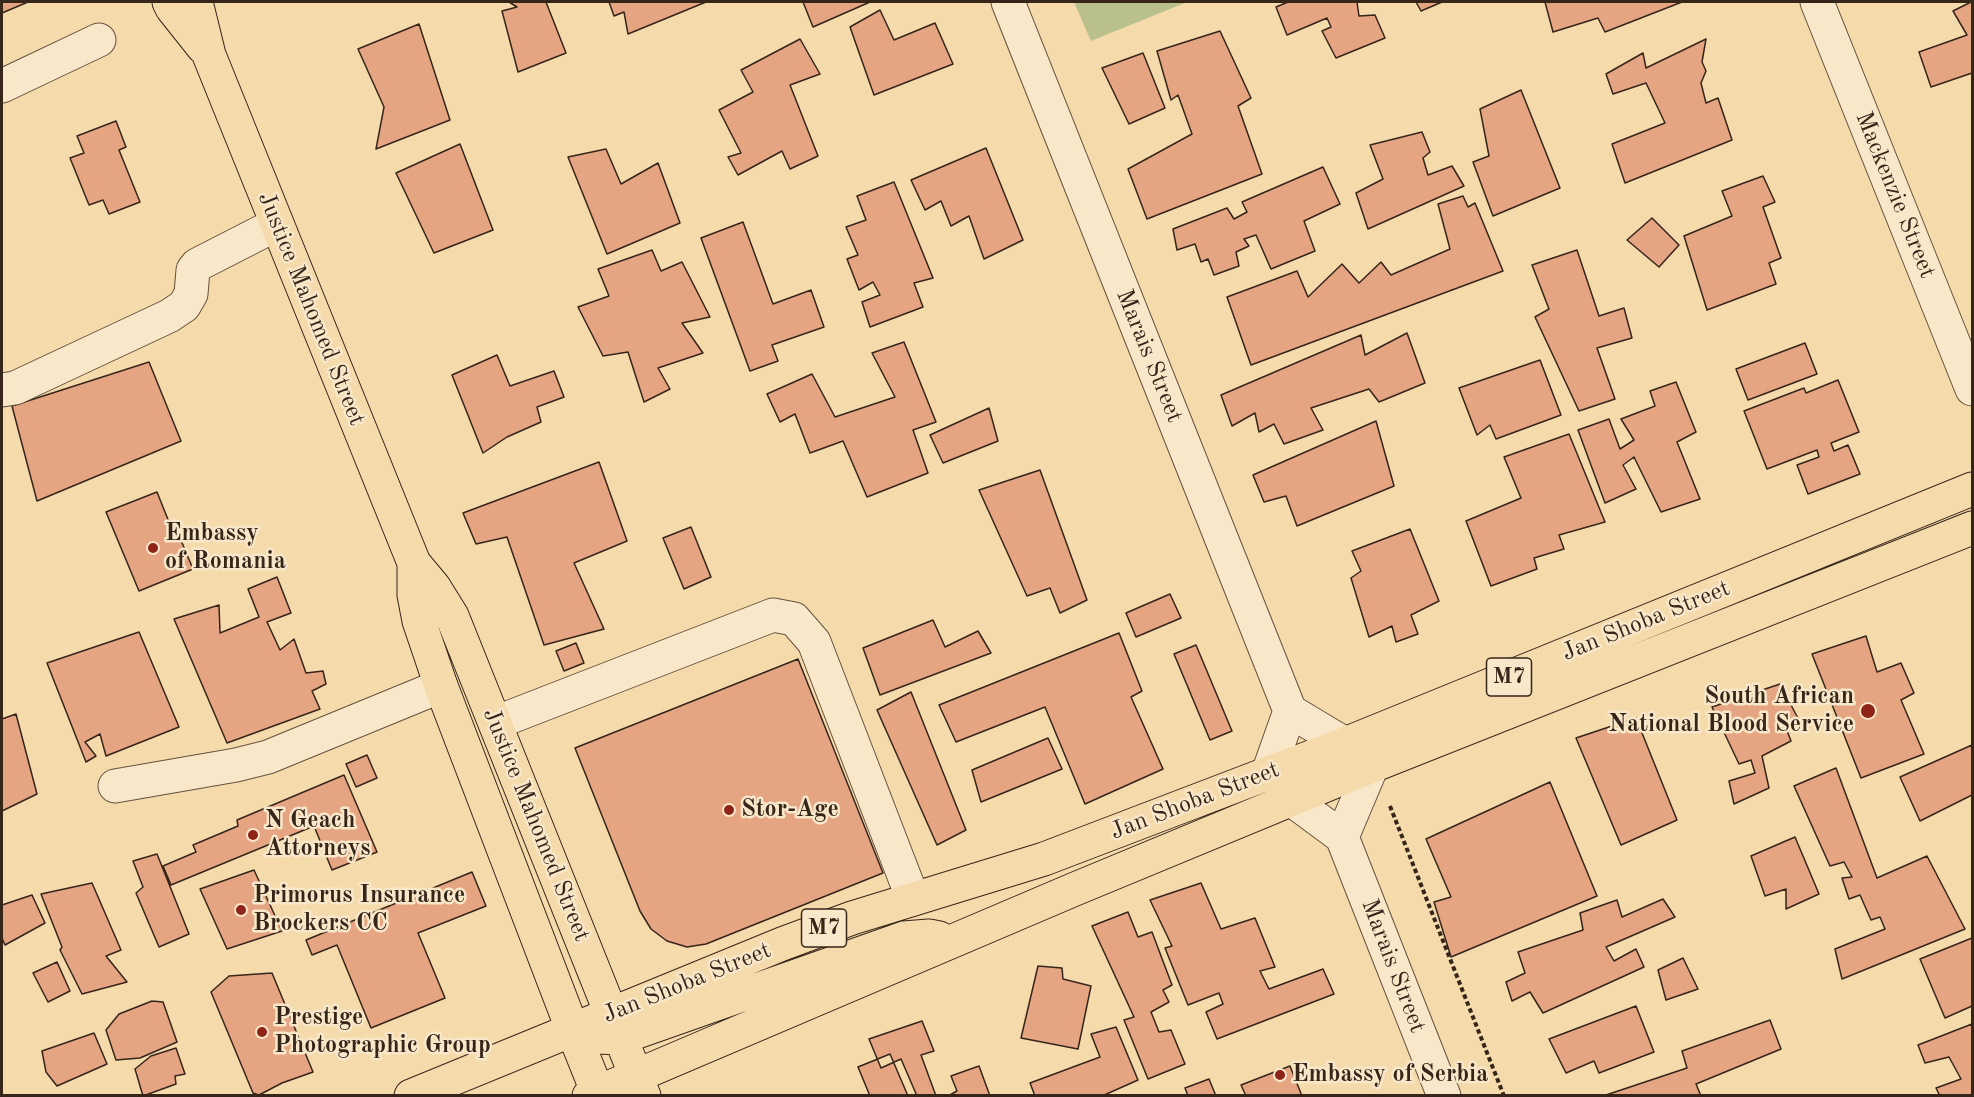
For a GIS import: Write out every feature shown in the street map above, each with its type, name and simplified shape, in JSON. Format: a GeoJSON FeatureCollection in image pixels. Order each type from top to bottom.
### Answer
{"type":"FeatureCollection","features":[{"type":"Feature","properties":{"kind":"main road","name":"Justice Mahomed Street"},"geometry":{"type":"LineString","coordinates":[[181,3],[209,55],[414,563],[434,587],[452,616],[640,1086]]}},
{"type":"Feature","properties":{"kind":"main road","name":"Jan Shoba Street"},"geometry":{"type":"LineString","coordinates":[[411,1095],[573,1031],[615,1027],[782,944],[852,918],[1044,859],[1345,744],[1972,487]]}},
{"type":"Feature","properties":{"kind":"main road","name":"Jan Shoba Street"},"geometry":{"type":"LineString","coordinates":[[595,1094],[640,1086],[953,942],[1075,889],[1372,766],[1972,528]]}},
{"type":"Feature","properties":{"kind":"main road","name":"Justice Mahomed Street"},"geometry":{"type":"LineString","coordinates":[[414,563],[414,595],[419,621],[441,686],[595,1094]]}},
{"type":"Feature","properties":{"kind":"main road"},"geometry":{"type":"LineString","coordinates":[[615,1027],[904,938],[929,936],[953,942]]}},
{"type":"Feature","properties":{"kind":"street","name":"Marais Street"},"geometry":{"type":"LineString","coordinates":[[1008,2],[1290,711]]}},
{"type":"Feature","properties":{"kind":"street","name":"Mackenzie Street"},"geometry":{"type":"LineString","coordinates":[[1817,2],[1972,389]]}},
{"type":"Feature","properties":{"kind":"street"},"geometry":{"type":"LineString","coordinates":[[2,86],[99,40]]}},
{"type":"Feature","properties":{"kind":"street"},"geometry":{"type":"LineString","coordinates":[[2,390],[15,388],[169,316],[184,306],[191,294],[193,270],[197,265],[277,224]]}},
{"type":"Feature","properties":{"kind":"street"},"geometry":{"type":"LineString","coordinates":[[495,723],[773,615],[795,619],[814,642],[914,899]]}},
{"type":"Feature","properties":{"kind":"street"},"geometry":{"type":"LineString","coordinates":[[115,786],[236,765],[268,757],[441,686]]}},
{"type":"Feature","properties":{"kind":"street"},"geometry":{"type":"LineString","coordinates":[[1268,773],[1290,711],[1345,744]]}},
{"type":"Feature","properties":{"kind":"street"},"geometry":{"type":"LineString","coordinates":[[1292,800],[1342,837],[1372,766]]}},
{"type":"Feature","properties":{"kind":"street","name":"Marais Street"},"geometry":{"type":"LineString","coordinates":[[1342,837],[1444,1095]]}},
{"type":"Feature","properties":{"kind":"path"},"geometry":{"type":"LineString","coordinates":[[1388,802],[1504,1095]]}},
{"type":"Feature","properties":{"kind":"green space"},"geometry":{"type":"Polygon","coordinates":[[[1074,2],[1187,2],[1091,41],[1074,2]]]}},
{"type":"Feature","properties":{"kind":"building"},"geometry":{"type":"Polygon","coordinates":[[[2,2],[28,2],[2,13],[2,2]]]}},
{"type":"Feature","properties":{"kind":"building"},"geometry":{"type":"Polygon","coordinates":[[[509,2],[546,2],[566,53],[518,72],[502,11],[517,7],[509,2]]]}},
{"type":"Feature","properties":{"kind":"building"},"geometry":{"type":"Polygon","coordinates":[[[609,2],[706,2],[628,34],[624,12],[614,16],[609,2]]]}},
{"type":"Feature","properties":{"kind":"building"},"geometry":{"type":"Polygon","coordinates":[[[803,2],[870,2],[813,27],[803,2]]]}},
{"type":"Feature","properties":{"kind":"building"},"geometry":{"type":"Polygon","coordinates":[[[1288,2],[1357,2],[1359,16],[1375,15],[1385,38],[1336,58],[1322,31],[1331,27],[1327,18],[1287,35],[1276,7],[1288,2]]]}},
{"type":"Feature","properties":{"kind":"building"},"geometry":{"type":"Polygon","coordinates":[[[1416,2],[1442,2],[1421,11],[1416,2]]]}},
{"type":"Feature","properties":{"kind":"building"},"geometry":{"type":"Polygon","coordinates":[[[1545,2],[1682,2],[1605,32],[1598,18],[1553,32],[1545,2]]]}},
{"type":"Feature","properties":{"kind":"building"},"geometry":{"type":"Polygon","coordinates":[[[1972,2],[1972,73],[1931,87],[1919,52],[1967,35],[1953,11],[1972,2]]]}},
{"type":"Feature","properties":{"kind":"building"},"geometry":{"type":"Polygon","coordinates":[[[880,10],[894,40],[935,23],[953,64],[874,95],[850,27],[880,10]]]}},
{"type":"Feature","properties":{"kind":"building"},"geometry":{"type":"Polygon","coordinates":[[[419,24],[450,120],[376,149],[384,107],[358,49],[419,24]]]}},
{"type":"Feature","properties":{"kind":"building"},"geometry":{"type":"Polygon","coordinates":[[[1220,31],[1251,98],[1238,106],[1262,174],[1147,219],[1128,169],[1192,134],[1178,95],[1171,100],[1157,51],[1220,31]]]}},
{"type":"Feature","properties":{"kind":"building"},"geometry":{"type":"Polygon","coordinates":[[[800,39],[820,74],[790,85],[818,156],[790,169],[782,151],[738,175],[728,157],[741,153],[719,110],[753,92],[741,70],[800,39]]]}},
{"type":"Feature","properties":{"kind":"building"},"geometry":{"type":"Polygon","coordinates":[[[1706,39],[1702,62],[1706,71],[1701,83],[1706,103],[1718,98],[1732,140],[1625,183],[1612,144],[1665,123],[1646,83],[1613,94],[1606,74],[1643,53],[1646,68],[1706,39]]]}},
{"type":"Feature","properties":{"kind":"building"},"geometry":{"type":"Polygon","coordinates":[[[1143,53],[1165,108],[1129,124],[1102,68],[1143,53]]]}},
{"type":"Feature","properties":{"kind":"building"},"geometry":{"type":"Polygon","coordinates":[[[1521,90],[1560,188],[1493,216],[1473,162],[1489,156],[1480,109],[1521,90]]]}},
{"type":"Feature","properties":{"kind":"building"},"geometry":{"type":"Polygon","coordinates":[[[116,121],[126,147],[119,150],[140,202],[109,214],[103,200],[89,205],[70,158],[84,153],[77,136],[116,121]]]}},
{"type":"Feature","properties":{"kind":"building"},"geometry":{"type":"Polygon","coordinates":[[[1422,132],[1430,152],[1423,158],[1428,175],[1452,166],[1464,186],[1368,229],[1356,193],[1383,179],[1370,145],[1422,132]]]}},
{"type":"Feature","properties":{"kind":"building"},"geometry":{"type":"Polygon","coordinates":[[[460,144],[493,230],[434,253],[396,173],[460,144]]]}},
{"type":"Feature","properties":{"kind":"building"},"geometry":{"type":"Polygon","coordinates":[[[986,148],[1023,240],[984,259],[969,216],[951,226],[941,201],[925,210],[911,180],[986,148]]]}},
{"type":"Feature","properties":{"kind":"building"},"geometry":{"type":"Polygon","coordinates":[[[606,149],[621,184],[658,163],[680,223],[607,254],[568,157],[606,149]]]}},
{"type":"Feature","properties":{"kind":"building"},"geometry":{"type":"Polygon","coordinates":[[[1323,167],[1340,204],[1304,221],[1315,251],[1271,269],[1256,235],[1244,239],[1249,246],[1236,252],[1239,266],[1214,275],[1208,259],[1201,262],[1195,244],[1177,250],[1173,229],[1227,208],[1234,219],[1247,212],[1242,202],[1323,167]]]}},
{"type":"Feature","properties":{"kind":"building"},"geometry":{"type":"Polygon","coordinates":[[[1763,176],[1775,202],[1763,207],[1781,258],[1769,263],[1776,284],[1707,310],[1684,236],[1732,216],[1722,191],[1763,176]]]}},
{"type":"Feature","properties":{"kind":"building"},"geometry":{"type":"Polygon","coordinates":[[[894,182],[933,278],[914,283],[923,307],[870,327],[862,302],[880,295],[873,282],[859,290],[847,259],[858,255],[846,227],[866,220],[857,196],[894,182]]]}},
{"type":"Feature","properties":{"kind":"building"},"geometry":{"type":"Polygon","coordinates":[[[1463,196],[1468,207],[1475,203],[1503,271],[1251,365],[1227,297],[1297,271],[1308,297],[1342,264],[1359,283],[1381,262],[1391,275],[1450,249],[1438,204],[1463,196]]]}},
{"type":"Feature","properties":{"kind":"building"},"geometry":{"type":"Polygon","coordinates":[[[1652,218],[1679,245],[1659,267],[1627,240],[1652,218]]]}},
{"type":"Feature","properties":{"kind":"building"},"geometry":{"type":"Polygon","coordinates":[[[743,222],[773,304],[811,290],[824,327],[772,345],[778,361],[750,371],[701,238],[743,222]]]}},
{"type":"Feature","properties":{"kind":"building"},"geometry":{"type":"Polygon","coordinates":[[[652,250],[661,271],[682,262],[710,317],[682,323],[703,353],[658,368],[670,389],[644,402],[628,352],[603,356],[578,307],[609,296],[598,269],[652,250]]]}},
{"type":"Feature","properties":{"kind":"building"},"geometry":{"type":"Polygon","coordinates":[[[1577,250],[1599,316],[1624,308],[1632,338],[1597,348],[1615,399],[1579,411],[1535,317],[1549,309],[1532,265],[1577,250]]]}},
{"type":"Feature","properties":{"kind":"building"},"geometry":{"type":"Polygon","coordinates":[[[1407,333],[1425,383],[1379,402],[1369,389],[1311,408],[1323,430],[1284,444],[1274,424],[1259,432],[1255,413],[1232,426],[1221,395],[1361,335],[1365,355],[1407,333]]]}},
{"type":"Feature","properties":{"kind":"building"},"geometry":{"type":"Polygon","coordinates":[[[904,342],[936,422],[913,430],[928,473],[867,497],[843,441],[810,453],[795,414],[780,422],[767,394],[812,374],[835,417],[895,397],[872,353],[904,342]]]}},
{"type":"Feature","properties":{"kind":"building"},"geometry":{"type":"Polygon","coordinates":[[[1805,343],[1817,374],[1748,400],[1736,369],[1805,343]]]}},
{"type":"Feature","properties":{"kind":"building"},"geometry":{"type":"Polygon","coordinates":[[[497,355],[510,386],[554,371],[564,397],[537,407],[541,422],[507,437],[483,453],[452,375],[497,355]]]}},
{"type":"Feature","properties":{"kind":"building"},"geometry":{"type":"Polygon","coordinates":[[[1540,360],[1561,415],[1496,439],[1490,425],[1477,435],[1459,388],[1540,360]]]}},
{"type":"Feature","properties":{"kind":"building"},"geometry":{"type":"Polygon","coordinates":[[[149,362],[181,441],[37,501],[12,406],[149,362]]]}},
{"type":"Feature","properties":{"kind":"building"},"geometry":{"type":"Polygon","coordinates":[[[1838,380],[1859,432],[1831,443],[1834,451],[1848,445],[1860,474],[1808,494],[1797,465],[1819,457],[1817,450],[1767,469],[1744,411],[1804,388],[1806,393],[1838,380]]]}},
{"type":"Feature","properties":{"kind":"building"},"geometry":{"type":"Polygon","coordinates":[[[1676,382],[1696,432],[1677,442],[1700,499],[1661,512],[1634,457],[1623,465],[1636,489],[1605,503],[1578,430],[1609,419],[1620,449],[1634,440],[1621,419],[1655,406],[1650,391],[1676,382]]]}},
{"type":"Feature","properties":{"kind":"building"},"geometry":{"type":"Polygon","coordinates":[[[989,408],[998,441],[943,463],[930,435],[989,408]]]}},
{"type":"Feature","properties":{"kind":"building"},"geometry":{"type":"Polygon","coordinates":[[[1376,421],[1394,486],[1297,526],[1286,496],[1264,502],[1253,475],[1376,421]]]}},
{"type":"Feature","properties":{"kind":"building"},"geometry":{"type":"Polygon","coordinates":[[[1569,434],[1605,522],[1559,535],[1564,549],[1534,558],[1537,569],[1491,586],[1466,521],[1521,498],[1504,457],[1569,434]]]}},
{"type":"Feature","properties":{"kind":"building"},"geometry":{"type":"Polygon","coordinates":[[[599,462],[627,541],[574,563],[604,629],[544,645],[507,537],[476,544],[463,513],[599,462]]]}},
{"type":"Feature","properties":{"kind":"building"},"geometry":{"type":"Polygon","coordinates":[[[1040,470],[1087,600],[1060,613],[1050,588],[1027,596],[979,490],[1040,470]]]}},
{"type":"Feature","properties":{"kind":"building","name":"Embassy of Romania"},"geometry":{"type":"Polygon","coordinates":[[[157,492],[171,527],[175,526],[193,569],[139,591],[106,512],[157,492]]]}},
{"type":"Feature","properties":{"kind":"building"},"geometry":{"type":"Polygon","coordinates":[[[691,527],[711,577],[684,589],[663,538],[691,527]]]}},
{"type":"Feature","properties":{"kind":"building"},"geometry":{"type":"Polygon","coordinates":[[[1410,529],[1439,601],[1411,615],[1418,634],[1396,642],[1392,626],[1369,637],[1351,578],[1361,571],[1352,551],[1410,529]]]}},
{"type":"Feature","properties":{"kind":"building"},"geometry":{"type":"Polygon","coordinates":[[[277,577],[291,613],[267,622],[280,650],[294,639],[306,673],[323,671],[326,684],[312,691],[320,709],[227,743],[174,619],[219,605],[220,633],[259,617],[248,589],[277,577]]]}},
{"type":"Feature","properties":{"kind":"building"},"geometry":{"type":"Polygon","coordinates":[[[1170,594],[1181,618],[1136,637],[1126,613],[1170,594]]]}},
{"type":"Feature","properties":{"kind":"building"},"geometry":{"type":"Polygon","coordinates":[[[933,620],[945,647],[978,631],[991,653],[880,695],[863,648],[933,620]]]}},
{"type":"Feature","properties":{"kind":"building"},"geometry":{"type":"Polygon","coordinates":[[[139,632],[179,727],[106,756],[100,734],[85,742],[96,756],[86,762],[47,663],[139,632]]]}},
{"type":"Feature","properties":{"kind":"building"},"geometry":{"type":"Polygon","coordinates":[[[1119,633],[1142,691],[1131,697],[1163,769],[1085,804],[1045,707],[956,742],[939,705],[1119,633]]]}},
{"type":"Feature","properties":{"kind":"building"},"geometry":{"type":"Polygon","coordinates":[[[1866,636],[1877,672],[1901,663],[1914,693],[1901,700],[1924,754],[1861,778],[1812,654],[1866,636]]]}},
{"type":"Feature","properties":{"kind":"building"},"geometry":{"type":"Polygon","coordinates":[[[576,643],[584,663],[564,671],[556,651],[576,643]]]}},
{"type":"Feature","properties":{"kind":"building"},"geometry":{"type":"Polygon","coordinates":[[[1196,645],[1232,731],[1210,740],[1174,654],[1196,645]]]}},
{"type":"Feature","properties":{"kind":"building","name":"Stor-Age"},"geometry":{"type":"Polygon","coordinates":[[[798,659],[883,873],[706,944],[687,947],[667,941],[651,929],[640,911],[575,748],[798,659]]]}},
{"type":"Feature","properties":{"kind":"building"},"geometry":{"type":"Polygon","coordinates":[[[1780,684],[1801,724],[1786,728],[1791,741],[1762,756],[1769,788],[1734,804],[1729,781],[1755,773],[1751,760],[1739,764],[1712,707],[1780,684]]]}},
{"type":"Feature","properties":{"kind":"building"},"geometry":{"type":"Polygon","coordinates":[[[911,692],[966,830],[937,845],[877,710],[911,692]]]}},
{"type":"Feature","properties":{"kind":"building"},"geometry":{"type":"Polygon","coordinates":[[[16,714],[37,794],[2,811],[2,719],[16,714]]]}},
{"type":"Feature","properties":{"kind":"building"},"geometry":{"type":"Polygon","coordinates":[[[1636,718],[1677,820],[1621,845],[1576,738],[1636,718]]]}},
{"type":"Feature","properties":{"kind":"building"},"geometry":{"type":"Polygon","coordinates":[[[1048,738],[1062,769],[981,802],[972,770],[1048,738]]]}},
{"type":"Feature","properties":{"kind":"building"},"geometry":{"type":"Polygon","coordinates":[[[1972,745],[1972,795],[1920,821],[1900,777],[1972,745]]]}},
{"type":"Feature","properties":{"kind":"building"},"geometry":{"type":"Polygon","coordinates":[[[367,755],[377,778],[356,787],[346,764],[367,755]]]}},
{"type":"Feature","properties":{"kind":"building"},"geometry":{"type":"Polygon","coordinates":[[[1836,768],[1877,878],[1927,856],[1965,929],[1842,979],[1835,949],[1885,929],[1880,917],[1871,920],[1860,895],[1849,899],[1842,878],[1852,877],[1844,862],[1830,866],[1794,786],[1836,768]]]}},
{"type":"Feature","properties":{"kind":"building","name":"N Geach Attorneys"},"geometry":{"type":"Polygon","coordinates":[[[344,775],[377,852],[332,870],[314,826],[171,885],[163,866],[196,852],[193,845],[238,826],[237,820],[344,775]]]}},
{"type":"Feature","properties":{"kind":"building"},"geometry":{"type":"Polygon","coordinates":[[[1550,782],[1597,896],[1451,957],[1434,902],[1451,897],[1426,839],[1550,782]]]}},
{"type":"Feature","properties":{"kind":"building"},"geometry":{"type":"Polygon","coordinates":[[[1795,837],[1819,894],[1786,909],[1786,889],[1765,896],[1751,856],[1795,837]]]}},
{"type":"Feature","properties":{"kind":"building"},"geometry":{"type":"Polygon","coordinates":[[[157,854],[189,934],[159,947],[136,893],[143,887],[133,861],[157,854]]]}},
{"type":"Feature","properties":{"kind":"building","name":"Primorus Insurance Brockers CC"},"geometry":{"type":"Polygon","coordinates":[[[254,870],[282,931],[227,949],[200,889],[254,870]]]}},
{"type":"Feature","properties":{"kind":"building"},"geometry":{"type":"Polygon","coordinates":[[[472,872],[486,906],[418,933],[445,998],[371,1028],[337,945],[312,955],[306,940],[472,872]]]}},
{"type":"Feature","properties":{"kind":"building"},"geometry":{"type":"Polygon","coordinates":[[[92,883],[121,950],[106,956],[127,982],[82,994],[60,950],[62,947],[41,894],[92,883]]]}},
{"type":"Feature","properties":{"kind":"building"},"geometry":{"type":"Polygon","coordinates":[[[1201,883],[1221,929],[1255,918],[1275,967],[1260,971],[1269,989],[1323,969],[1334,994],[1217,1039],[1206,1012],[1223,1004],[1219,993],[1188,1005],[1165,948],[1172,946],[1150,900],[1201,883]]]}},
{"type":"Feature","properties":{"kind":"building"},"geometry":{"type":"Polygon","coordinates":[[[32,895],[45,923],[5,945],[2,938],[2,905],[32,895]]]}},
{"type":"Feature","properties":{"kind":"building"},"geometry":{"type":"Polygon","coordinates":[[[1663,899],[1675,917],[1606,947],[1614,961],[1636,949],[1644,967],[1543,1013],[1530,992],[1512,1001],[1506,982],[1525,973],[1518,952],[1583,930],[1580,913],[1617,900],[1622,917],[1663,899]]]}},
{"type":"Feature","properties":{"kind":"building"},"geometry":{"type":"Polygon","coordinates":[[[1128,912],[1138,937],[1152,932],[1172,985],[1163,990],[1169,1002],[1151,1012],[1159,1032],[1171,1030],[1185,1064],[1148,1079],[1124,1020],[1134,1017],[1092,926],[1128,912]]]}},
{"type":"Feature","properties":{"kind":"building"},"geometry":{"type":"Polygon","coordinates":[[[1972,938],[1972,1006],[1945,1018],[1920,959],[1972,938]]]}},
{"type":"Feature","properties":{"kind":"building"},"geometry":{"type":"Polygon","coordinates":[[[1683,958],[1698,989],[1666,1000],[1658,970],[1683,958]]]}},
{"type":"Feature","properties":{"kind":"building"},"geometry":{"type":"Polygon","coordinates":[[[57,962],[70,991],[48,1002],[33,973],[57,962]]]}},
{"type":"Feature","properties":{"kind":"building"},"geometry":{"type":"Polygon","coordinates":[[[1038,966],[1062,968],[1063,979],[1091,986],[1078,1049],[1021,1038],[1038,966]]]}},
{"type":"Feature","properties":{"kind":"building","name":"Prestige Photographic Group"},"geometry":{"type":"Polygon","coordinates":[[[272,973],[313,1072],[282,1083],[259,1095],[253,1093],[211,992],[229,976],[272,973]]]}},
{"type":"Feature","properties":{"kind":"building"},"geometry":{"type":"Polygon","coordinates":[[[152,1001],[163,1002],[177,1042],[140,1058],[116,1060],[106,1030],[119,1014],[152,1001]]]}},
{"type":"Feature","properties":{"kind":"building"},"geometry":{"type":"Polygon","coordinates":[[[1636,1006],[1654,1052],[1599,1073],[1594,1061],[1566,1073],[1549,1039],[1636,1006]]]}},
{"type":"Feature","properties":{"kind":"building"},"geometry":{"type":"Polygon","coordinates":[[[1770,1020],[1781,1049],[1696,1084],[1701,1096],[1603,1096],[1687,1068],[1682,1051],[1770,1020]]]}},
{"type":"Feature","properties":{"kind":"building"},"geometry":{"type":"Polygon","coordinates":[[[922,1021],[934,1051],[921,1055],[936,1096],[917,1096],[901,1059],[881,1068],[869,1039],[922,1021]]]}},
{"type":"Feature","properties":{"kind":"building"},"geometry":{"type":"Polygon","coordinates":[[[1972,1024],[1972,1096],[1940,1096],[1936,1088],[1961,1079],[1949,1057],[1925,1063],[1918,1045],[1972,1024]]]}},
{"type":"Feature","properties":{"kind":"building"},"geometry":{"type":"Polygon","coordinates":[[[1116,1027],[1138,1080],[1102,1096],[1035,1096],[1030,1083],[1100,1057],[1091,1034],[1116,1027]]]}},
{"type":"Feature","properties":{"kind":"building"},"geometry":{"type":"Polygon","coordinates":[[[94,1033],[107,1064],[57,1086],[46,1072],[42,1051],[94,1033]]]}},
{"type":"Feature","properties":{"kind":"building"},"geometry":{"type":"Polygon","coordinates":[[[176,1048],[185,1074],[175,1076],[176,1084],[143,1096],[135,1069],[151,1056],[176,1048]]]}},
{"type":"Feature","properties":{"kind":"building"},"geometry":{"type":"Polygon","coordinates":[[[890,1054],[908,1096],[870,1096],[858,1067],[890,1054]]]}},
{"type":"Feature","properties":{"kind":"building"},"geometry":{"type":"Polygon","coordinates":[[[979,1066],[990,1096],[948,1096],[957,1091],[951,1076],[979,1066]]]}},
{"type":"Feature","properties":{"kind":"building","name":"Embassy of Serbia"},"geometry":{"type":"Polygon","coordinates":[[[1290,1066],[1302,1096],[1246,1096],[1241,1085],[1290,1066]]]}},
{"type":"Feature","properties":{"kind":"building"},"geometry":{"type":"Polygon","coordinates":[[[1209,1079],[1216,1096],[1188,1096],[1185,1088],[1209,1079]]]}},
{"type":"Feature","properties":{"kind":"place","name":"Embassy of Romania"},"geometry":{"type":"Point","coordinates":[153,548]}},
{"type":"Feature","properties":{"kind":"place","name":"South African National Blood Service"},"geometry":{"type":"Point","coordinates":[1868,711]}},
{"type":"Feature","properties":{"kind":"place","name":"Stor-Age"},"geometry":{"type":"Point","coordinates":[729,810]}},
{"type":"Feature","properties":{"kind":"place","name":"N Geach Attorneys"},"geometry":{"type":"Point","coordinates":[253,835]}},
{"type":"Feature","properties":{"kind":"place","name":"Primorus Insurance Brockers CC"},"geometry":{"type":"Point","coordinates":[241,910]}},
{"type":"Feature","properties":{"kind":"place","name":"Prestige Photographic Group"},"geometry":{"type":"Point","coordinates":[262,1032]}},
{"type":"Feature","properties":{"kind":"place","name":"Embassy of Serbia"},"geometry":{"type":"Point","coordinates":[1280,1075]}}]}
